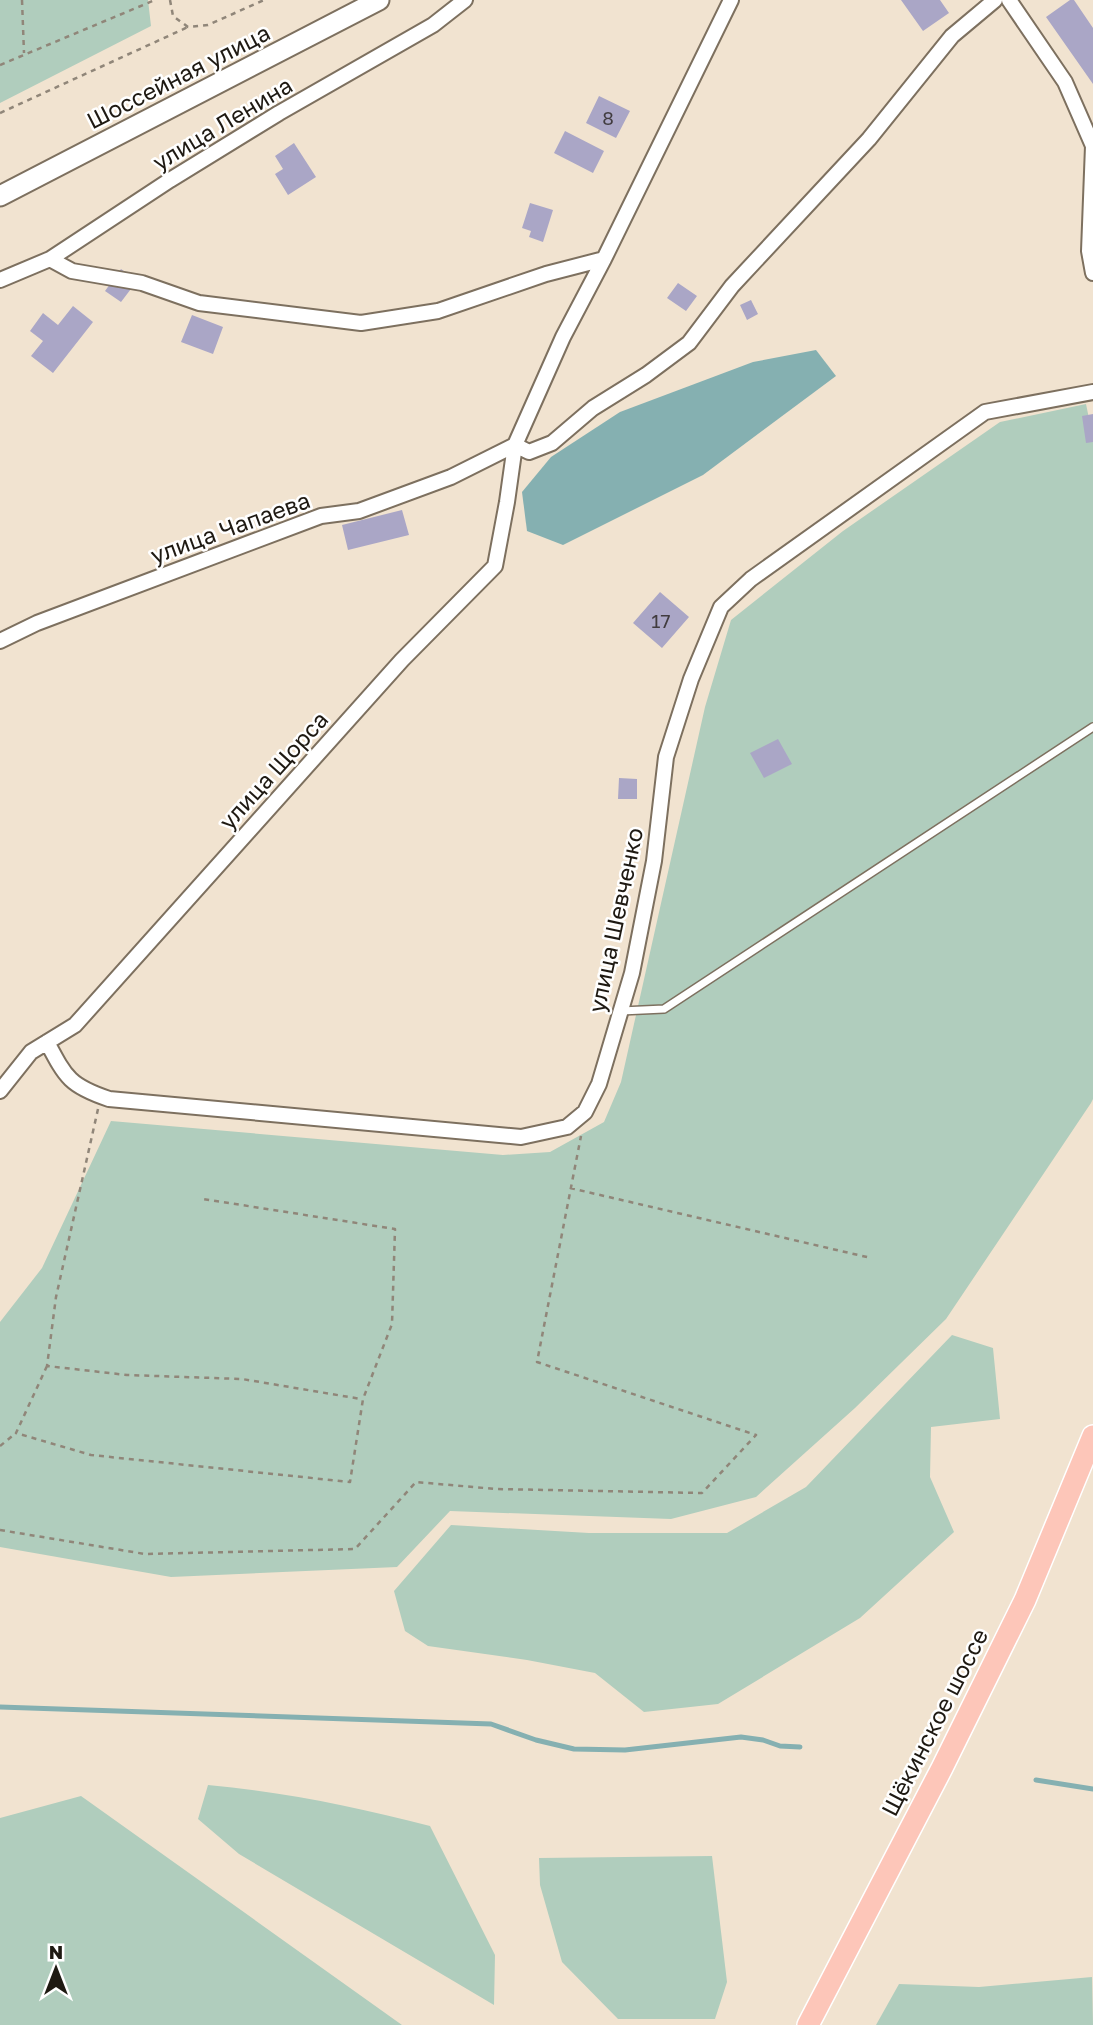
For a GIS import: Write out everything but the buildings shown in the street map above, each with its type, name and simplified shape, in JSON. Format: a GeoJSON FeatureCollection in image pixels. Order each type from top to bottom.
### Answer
{"type":"FeatureCollection","features":[{"type":"Feature","properties":{"kind":"main road","name":"Шоссейная улица"},"geometry":{"type":"LineString","coordinates":[[0,196],[379,0]]}},
{"type":"Feature","properties":{"kind":"main road","name":"Щёкинское шоссе"},"geometry":{"type":"LineString","coordinates":[[808,2025],[942,1768],[1025,1600],[1093,1436]]}},
{"type":"Feature","properties":{"kind":"street","name":"улица Ленина"},"geometry":{"type":"LineString","coordinates":[[0,280],[50,259],[170,180],[279,113],[411,39],[465,0]]}},
{"type":"Feature","properties":{"kind":"street"},"geometry":{"type":"LineString","coordinates":[[731,0],[604,260],[563,337],[515,445],[529,452],[552,443],[593,408],[646,375],[689,343],[732,286],[869,139],[952,36],[995,0]]}},
{"type":"Feature","properties":{"kind":"street"},"geometry":{"type":"LineString","coordinates":[[1009,0],[1065,82],[1093,146],[1089,251],[1093,272]]}},
{"type":"Feature","properties":{"kind":"street"},"geometry":{"type":"LineString","coordinates":[[50,259],[72,271],[142,284],[199,303],[361,323],[438,311],[546,274],[604,260]]}},
{"type":"Feature","properties":{"kind":"street","name":"улица Шевченко"},"geometry":{"type":"LineString","coordinates":[[585,1112],[599,1084],[632,973],[654,861],[666,757],[691,679],[721,607],[751,579],[985,412],[1093,392]]}},
{"type":"Feature","properties":{"kind":"street","name":"улица Чапаева"},"geometry":{"type":"LineString","coordinates":[[0,641],[37,623],[321,516],[359,511],[450,477],[515,445]]}},
{"type":"Feature","properties":{"kind":"street","name":"улица Щорса"},"geometry":{"type":"LineString","coordinates":[[0,1091],[31,1052],[75,1025],[402,660],[495,566],[508,502],[515,445]]}},
{"type":"Feature","properties":{"kind":"street"},"geometry":{"type":"LineString","coordinates":[[47,1042],[63,1073],[83,1090],[109,1099],[521,1137],[567,1127],[585,1112]]}},
{"type":"Feature","properties":{"kind":"lane"},"geometry":{"type":"LineString","coordinates":[[621,1011],[664,1009],[1093,727]]}},
{"type":"Feature","properties":{"kind":"path"},"geometry":{"type":"LineString","coordinates":[[22,0],[24,54]]}},
{"type":"Feature","properties":{"kind":"path"},"geometry":{"type":"LineString","coordinates":[[0,65],[155,0]]}},
{"type":"Feature","properties":{"kind":"path"},"geometry":{"type":"LineString","coordinates":[[170,0],[173,16],[188,27]]}},
{"type":"Feature","properties":{"kind":"path"},"geometry":{"type":"LineString","coordinates":[[0,113],[188,27],[208,25],[264,0]]}},
{"type":"Feature","properties":{"kind":"path"},"geometry":{"type":"LineString","coordinates":[[0,1446],[16,1433],[47,1366],[55,1297],[101,1096]]}},
{"type":"Feature","properties":{"kind":"path"},"geometry":{"type":"LineString","coordinates":[[0,1530],[145,1554],[355,1549],[416,1482],[496,1489],[702,1493],[757,1435],[537,1362],[585,1112]]}},
{"type":"Feature","properties":{"kind":"path"},"geometry":{"type":"LineString","coordinates":[[570,1188],[871,1258]]}},
{"type":"Feature","properties":{"kind":"path"},"geometry":{"type":"LineString","coordinates":[[16,1433],[91,1455],[350,1482],[363,1399],[392,1324],[396,1229],[203,1199]]}},
{"type":"Feature","properties":{"kind":"path"},"geometry":{"type":"LineString","coordinates":[[47,1366],[127,1375],[242,1379],[363,1399]]}},
{"type":"Feature","properties":{"kind":"green space"},"geometry":{"type":"Polygon","coordinates":[[[0,0],[148,0],[151,26],[0,103],[0,0]]]}},
{"type":"Feature","properties":{"kind":"green space"},"geometry":{"type":"Polygon","coordinates":[[[1086,404],[1093,438],[1093,1099],[946,1319],[855,1408],[756,1497],[671,1519],[450,1511],[397,1567],[171,1577],[0,1547],[0,1322],[42,1268],[111,1121],[503,1155],[550,1152],[604,1122],[621,1082],[705,707],[731,620],[843,531],[1000,422],[1086,404]]]}},
{"type":"Feature","properties":{"kind":"green space"},"geometry":{"type":"Polygon","coordinates":[[[952,1335],[993,1348],[1000,1419],[931,1427],[930,1477],[954,1532],[860,1618],[718,1704],[644,1712],[595,1673],[428,1646],[405,1631],[394,1591],[451,1525],[589,1533],[727,1533],[806,1487],[952,1335]]]}},
{"type":"Feature","properties":{"kind":"green space"},"geometry":{"type":"Polygon","coordinates":[[[208,1785],[320,1801],[430,1826],[495,1955],[494,2005],[239,1854],[198,1819],[208,1785]]]}},
{"type":"Feature","properties":{"kind":"green space"},"geometry":{"type":"Polygon","coordinates":[[[81,1796],[402,2025],[0,2025],[0,1818],[81,1796]]]}},
{"type":"Feature","properties":{"kind":"green space"},"geometry":{"type":"Polygon","coordinates":[[[712,1856],[727,1982],[715,2019],[618,2019],[562,1962],[540,1885],[539,1858],[712,1856]]]}},
{"type":"Feature","properties":{"kind":"green space"},"geometry":{"type":"Polygon","coordinates":[[[1092,1977],[1093,2025],[876,2025],[899,1984],[979,1987],[1092,1977]]]}},
{"type":"Feature","properties":{"kind":"water"},"geometry":{"type":"Polygon","coordinates":[[[816,350],[836,376],[703,475],[563,545],[527,531],[522,492],[551,457],[620,412],[753,362],[816,350]]]}},
{"type":"Feature","properties":{"kind":"waterway"},"geometry":{"type":"LineString","coordinates":[[0,1707],[491,1724],[536,1740],[574,1749],[625,1750],[741,1737],[780,1746],[800,1747]]}},
{"type":"Feature","properties":{"kind":"waterway"},"geometry":{"type":"LineString","coordinates":[[1036,1780],[1093,1789]]}}]}
